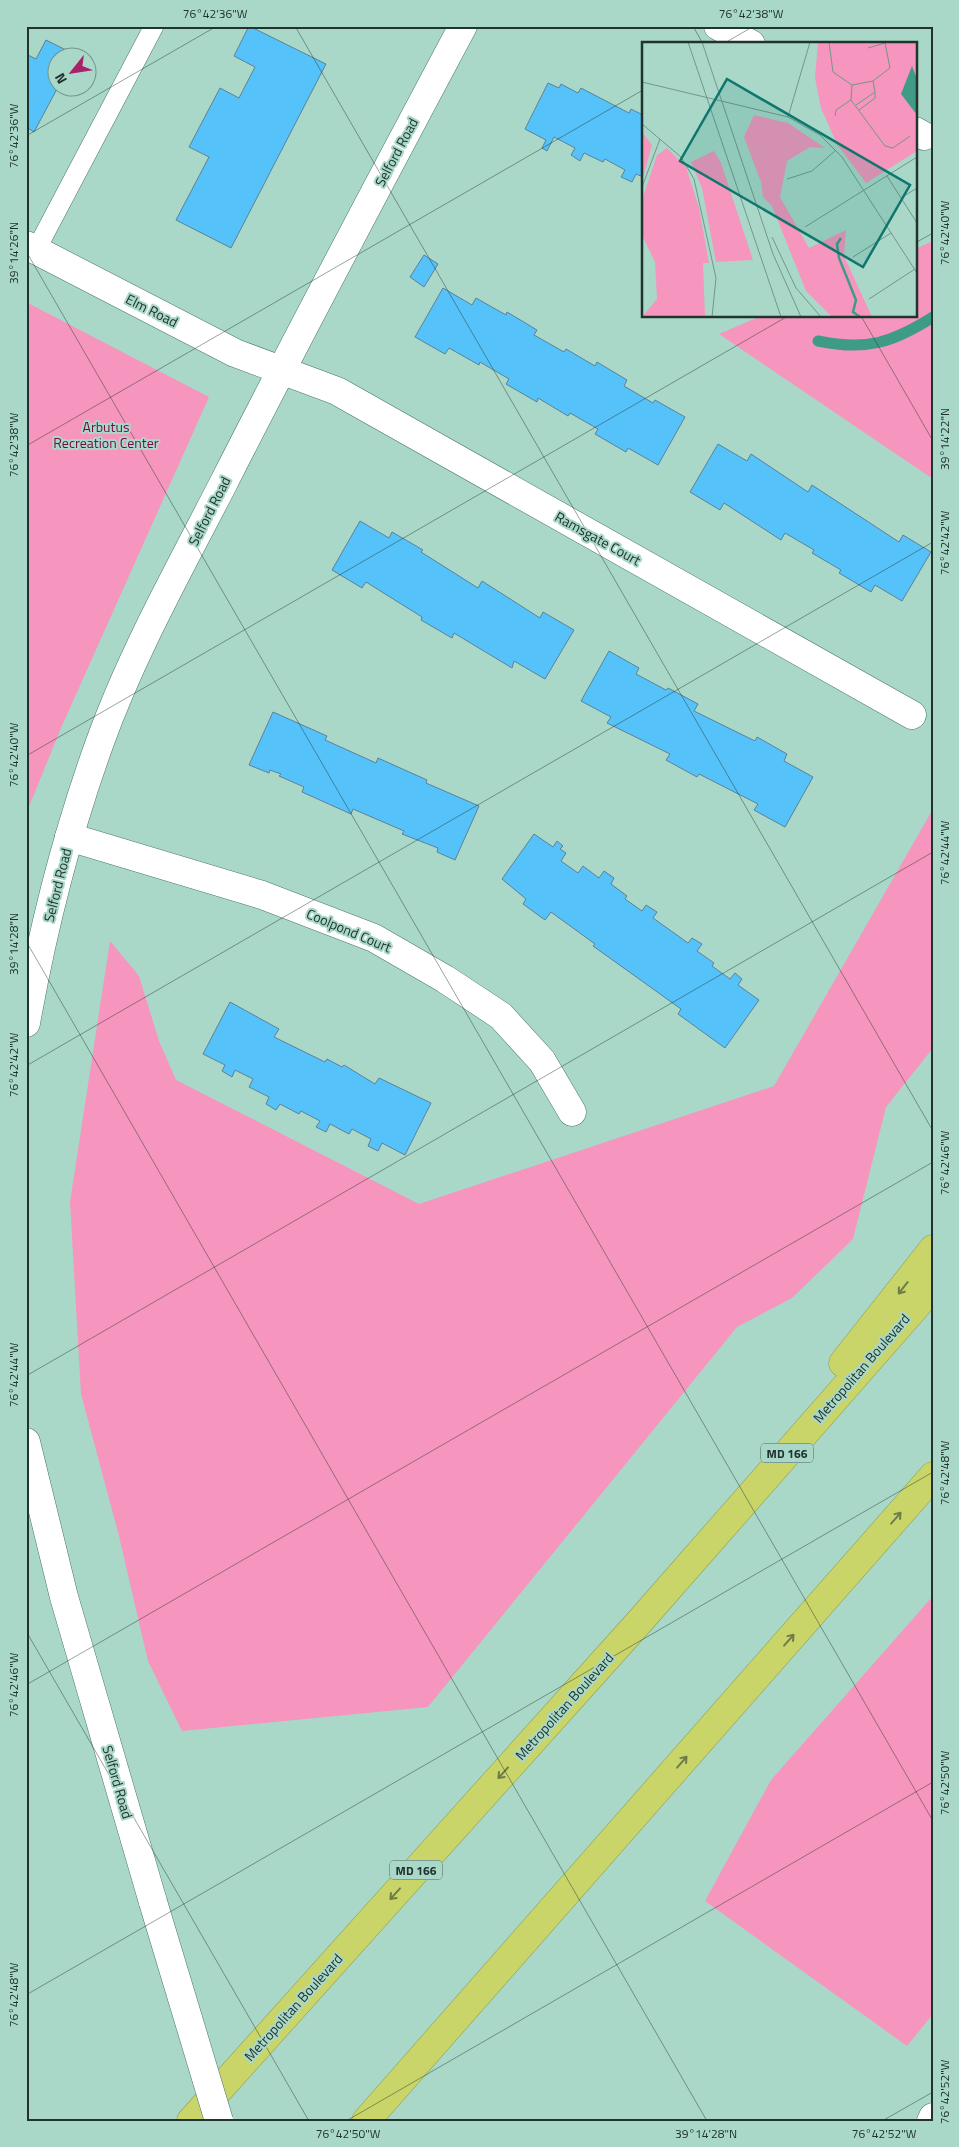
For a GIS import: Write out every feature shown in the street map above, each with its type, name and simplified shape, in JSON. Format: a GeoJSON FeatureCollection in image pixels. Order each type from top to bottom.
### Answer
{"type":"FeatureCollection","features":[{"type":"Feature","properties":{"kind":"highway"},"geometry":{"type":"LineString","coordinates":[[641,1620],[933,1249]]}},
{"type":"Feature","properties":{"kind":"highway","name":"Metropolitan Boulevard"},"geometry":{"type":"LineString","coordinates":[[191,2121],[641,1620],[933,1287]]}},
{"type":"Feature","properties":{"kind":"highway"},"geometry":{"type":"LineString","coordinates":[[366,2121],[933,1476]]}},
{"type":"Feature","properties":{"kind":"highway"},"geometry":{"type":"LineString","coordinates":[[390,2121],[650,1799]]}},
{"type":"Feature","properties":{"kind":"street","name":"Selford Road"},"geometry":{"type":"LineString","coordinates":[[26,1023],[38,960],[69,837],[100,740],[148,631],[280,371],[463,26]]}},
{"type":"Feature","properties":{"kind":"street"},"geometry":{"type":"LineString","coordinates":[[718,26],[746,42]]}},
{"type":"Feature","properties":{"kind":"street","name":"Elm Road"},"geometry":{"type":"LineString","coordinates":[[31,248],[235,353],[280,371]]}},
{"type":"Feature","properties":{"kind":"street","name":"Ramsgate Court"},"geometry":{"type":"LineString","coordinates":[[280,371],[337,391],[912,715]]}},
{"type":"Feature","properties":{"kind":"street","name":"Coolpond Court"},"geometry":{"type":"LineString","coordinates":[[69,837],[262,895],[374,938],[445,979],[501,1016],[542,1061],[572,1112]]}},
{"type":"Feature","properties":{"kind":"street","name":"Selford Road"},"geometry":{"type":"LineString","coordinates":[[26,1442],[64,1597],[219,2121]]}},
{"type":"Feature","properties":{"kind":"street"},"geometry":{"type":"LineString","coordinates":[[931,2121],[933,2117]]}},
{"type":"Feature","properties":{"kind":"lane"},"geometry":{"type":"LineString","coordinates":[[31,248],[154,26]]}},
{"type":"Feature","properties":{"kind":"green space"},"geometry":{"type":"Polygon","coordinates":[[[933,241],[933,479],[719,334],[756,318],[916,318],[916,249],[933,241]]]}},
{"type":"Feature","properties":{"kind":"green space","name":"Arbutus Recreation Center"},"geometry":{"type":"Polygon","coordinates":[[[26,302],[209,397],[61,728],[26,814],[26,302]]]}},
{"type":"Feature","properties":{"kind":"green space"},"geometry":{"type":"Polygon","coordinates":[[[933,809],[933,1048],[886,1107],[853,1239],[792,1298],[737,1327],[428,1707],[182,1731],[148,1661],[119,1536],[81,1394],[70,1202],[110,941],[139,976],[159,1041],[176,1080],[419,1204],[774,1086],[933,809]]]}},
{"type":"Feature","properties":{"kind":"green space"},"geometry":{"type":"Polygon","coordinates":[[[933,1596],[933,2014],[907,2046],[705,1901],[771,1780],[933,1596]]]}},
{"type":"Feature","properties":{"kind":"building"},"geometry":{"type":"Polygon","coordinates":[[[249,26],[326,64],[231,248],[176,220],[209,157],[189,147],[220,88],[239,98],[255,67],[234,56],[249,26]]]}},
{"type":"Feature","properties":{"kind":"building"},"geometry":{"type":"Polygon","coordinates":[[[46,40],[62,48],[48,48],[48,98],[52,98],[34,132],[26,127],[26,54],[36,59],[46,40]]]}},
{"type":"Feature","properties":{"kind":"building"},"geometry":{"type":"Polygon","coordinates":[[[548,83],[559,88],[561,84],[578,93],[581,88],[629,113],[631,109],[642,114],[642,177],[636,174],[632,182],[621,177],[625,170],[605,159],[603,162],[584,153],[580,161],[571,155],[575,148],[554,137],[547,151],[542,148],[546,140],[525,129],[548,83]]]}},
{"type":"Feature","properties":{"kind":"building"},"geometry":{"type":"Polygon","coordinates":[[[424,255],[438,264],[424,287],[410,277],[424,255]]]}},
{"type":"Feature","properties":{"kind":"building"},"geometry":{"type":"Polygon","coordinates":[[[443,288],[472,305],[476,298],[506,315],[507,312],[537,330],[534,335],[564,352],[566,349],[595,366],[597,362],[627,380],[624,386],[653,403],[655,400],[685,417],[658,465],[628,448],[626,452],[595,434],[598,429],[570,413],[568,416],[538,398],[537,402],[506,384],[509,379],[480,362],[479,365],[449,348],[445,354],[415,337],[443,288]]]}},
{"type":"Feature","properties":{"kind":"building"},"geometry":{"type":"Polygon","coordinates":[[[718,444],[747,461],[751,454],[808,492],[812,485],[899,542],[903,535],[931,552],[902,601],[875,585],[871,592],[839,573],[841,570],[812,553],[814,550],[785,533],[781,540],[724,503],[720,510],[690,492],[718,444]]]}},
{"type":"Feature","properties":{"kind":"building"},"geometry":{"type":"Polygon","coordinates":[[[360,521],[389,538],[392,532],[423,550],[421,552],[478,588],[482,581],[540,618],[543,612],[574,630],[545,679],[514,661],[512,668],[454,633],[452,638],[421,620],[422,617],[366,582],[362,588],[332,570],[360,521]]]}},
{"type":"Feature","properties":{"kind":"building"},"geometry":{"type":"Polygon","coordinates":[[[609,651],[639,668],[636,674],[698,704],[694,711],[755,741],[757,737],[787,754],[784,761],[813,777],[785,827],[754,810],[758,804],[699,774],[697,777],[666,760],[670,754],[607,723],[611,717],[581,701],[609,651]]]}},
{"type":"Feature","properties":{"kind":"building"},"geometry":{"type":"Polygon","coordinates":[[[273,712],[327,736],[325,740],[376,763],[378,758],[427,780],[426,783],[479,806],[455,860],[437,852],[438,848],[402,834],[404,831],[353,809],[351,814],[302,792],[304,787],[279,776],[281,774],[270,770],[269,773],[249,765],[273,712]]]}},
{"type":"Feature","properties":{"kind":"building"},"geometry":{"type":"Polygon","coordinates":[[[534,834],[553,847],[557,841],[563,846],[560,849],[566,853],[561,861],[578,873],[583,866],[599,878],[604,871],[614,878],[611,884],[627,896],[625,899],[642,911],[646,905],[657,912],[653,918],[688,943],[692,938],[702,944],[697,951],[714,963],[712,966],[730,979],[735,973],[742,979],[738,985],[759,1000],[725,1048],[678,1014],[681,1009],[593,946],[595,944],[551,912],[545,920],[523,904],[526,899],[502,879],[534,834]]]}},
{"type":"Feature","properties":{"kind":"building"},"geometry":{"type":"Polygon","coordinates":[[[230,1002],[279,1029],[274,1037],[325,1062],[327,1059],[342,1067],[344,1065],[375,1084],[379,1078],[431,1103],[405,1155],[382,1143],[378,1151],[368,1146],[371,1139],[352,1129],[349,1134],[330,1124],[326,1132],[316,1127],[320,1121],[301,1111],[299,1114],[280,1104],[276,1110],[266,1104],[269,1097],[249,1087],[253,1079],[235,1070],[232,1077],[222,1071],[225,1065],[203,1054],[230,1002]]]}},
{"type":"Feature","properties":{"kind":"waterway"},"geometry":{"type":"LineString","coordinates":[[818,341],[835,344],[865,345],[891,339],[933,317]]}}]}
